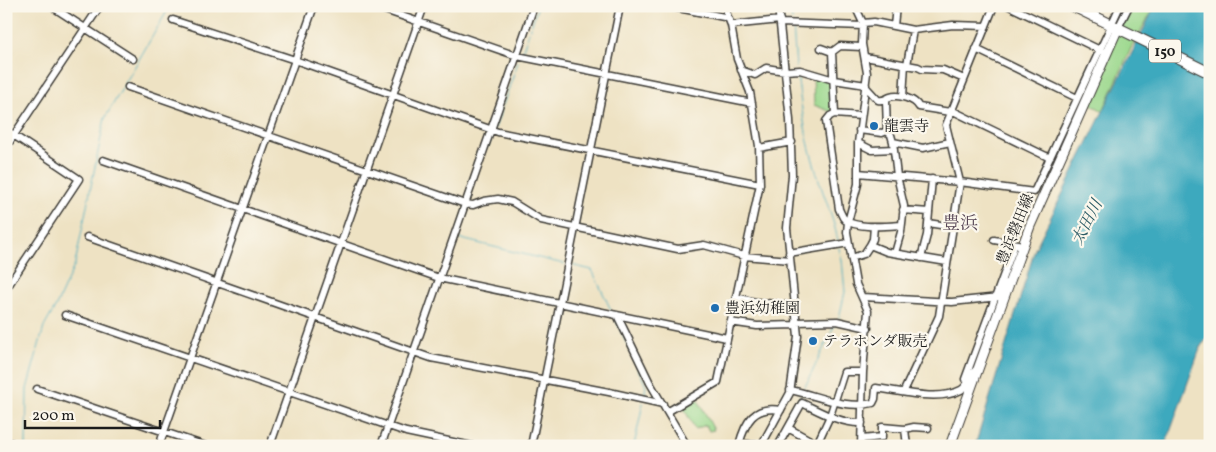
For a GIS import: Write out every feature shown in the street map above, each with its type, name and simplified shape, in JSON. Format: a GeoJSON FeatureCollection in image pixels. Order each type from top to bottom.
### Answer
{"type":"FeatureCollection","features":[{"type":"Feature","properties":{"kind":"highway","name":"150"},"geometry":{"type":"LineString","coordinates":[[1073,6],[1210,73]]}},
{"type":"Feature","properties":{"kind":"main road","name":"豊浜磐田線"},"geometry":{"type":"LineString","coordinates":[[950,446],[1029,229],[1095,82],[1115,26]]}},
{"type":"Feature","properties":{"kind":"street"},"geometry":{"type":"LineString","coordinates":[[51,6],[133,59]]}},
{"type":"Feature","properties":{"kind":"street"},"geometry":{"type":"LineString","coordinates":[[6,147],[100,6]]}},
{"type":"Feature","properties":{"kind":"street"},"geometry":{"type":"LineString","coordinates":[[159,446],[314,6]]}},
{"type":"Feature","properties":{"kind":"street"},"geometry":{"type":"LineString","coordinates":[[373,6],[517,56],[752,103]]}},
{"type":"Feature","properties":{"kind":"street"},"geometry":{"type":"LineString","coordinates":[[270,446],[424,6]]}},
{"type":"Feature","properties":{"kind":"street"},"geometry":{"type":"LineString","coordinates":[[381,446],[534,6]]}},
{"type":"Feature","properties":{"kind":"street"},"geometry":{"type":"LineString","coordinates":[[531,446],[620,6]]}},
{"type":"Feature","properties":{"kind":"street"},"geometry":{"type":"LineString","coordinates":[[668,6],[724,17],[727,15]]}},
{"type":"Feature","properties":{"kind":"street"},"geometry":{"type":"LineString","coordinates":[[667,412],[718,382],[760,184],[759,148],[750,92],[737,60],[726,6]]}},
{"type":"Feature","properties":{"kind":"street"},"geometry":{"type":"LineString","coordinates":[[761,445],[790,390],[797,347],[787,228],[792,175],[792,142],[778,6]]}},
{"type":"Feature","properties":{"kind":"street"},"geometry":{"type":"LineString","coordinates":[[855,6],[863,24],[862,47],[867,73],[859,130],[858,184],[847,232],[856,284],[868,311],[863,372],[862,442],[882,437],[882,427],[928,428]]}},
{"type":"Feature","properties":{"kind":"street"},"geometry":{"type":"LineString","coordinates":[[894,26],[896,6]]}},
{"type":"Feature","properties":{"kind":"street"},"geometry":{"type":"LineString","coordinates":[[904,391],[939,316],[948,262],[960,182],[946,124],[994,6]]}},
{"type":"Feature","properties":{"kind":"street"},"geometry":{"type":"LineString","coordinates":[[1009,6],[1100,50],[1102,52],[1095,82]]}},
{"type":"Feature","properties":{"kind":"street"},"geometry":{"type":"LineString","coordinates":[[1115,26],[1120,6]]}},
{"type":"Feature","properties":{"kind":"street"},"geometry":{"type":"LineString","coordinates":[[858,173],[960,182],[1034,192],[1100,50],[1129,6]]}},
{"type":"Feature","properties":{"kind":"street"},"geometry":{"type":"LineString","coordinates":[[173,20],[295,60],[491,130],[760,184]]}},
{"type":"Feature","properties":{"kind":"street"},"geometry":{"type":"LineString","coordinates":[[731,25],[780,22],[863,24],[874,22],[913,30],[953,25],[986,26]]}},
{"type":"Feature","properties":{"kind":"street"},"geometry":{"type":"LineString","coordinates":[[903,97],[906,65],[913,30]]}},
{"type":"Feature","properties":{"kind":"street"},"geometry":{"type":"LineString","coordinates":[[832,52],[840,46],[862,47]]}},
{"type":"Feature","properties":{"kind":"street"},"geometry":{"type":"LineString","coordinates":[[821,48],[832,52]]}},
{"type":"Feature","properties":{"kind":"street"},"geometry":{"type":"LineString","coordinates":[[976,49],[1077,98]]}},
{"type":"Feature","properties":{"kind":"street"},"geometry":{"type":"LineString","coordinates":[[832,52],[835,114]]}},
{"type":"Feature","properties":{"kind":"street"},"geometry":{"type":"LineString","coordinates":[[865,57],[922,69],[943,70],[964,79]]}},
{"type":"Feature","properties":{"kind":"street"},"geometry":{"type":"LineString","coordinates":[[741,70],[755,75],[766,68],[785,71],[807,71],[834,80],[866,86],[878,100],[886,100],[891,96],[903,97],[914,100],[919,107],[951,111],[1050,158]]}},
{"type":"Feature","properties":{"kind":"street"},"geometry":{"type":"LineString","coordinates":[[128,87],[473,206],[484,201],[498,199],[512,202],[542,220],[678,249],[704,246],[744,256],[789,256],[849,243]]}},
{"type":"Feature","properties":{"kind":"street"},"geometry":{"type":"LineString","coordinates":[[886,100],[887,131],[891,136],[904,206],[899,242],[895,253]]}},
{"type":"Feature","properties":{"kind":"street"},"geometry":{"type":"LineString","coordinates":[[862,116],[835,114],[826,121],[839,209],[843,218],[848,222],[874,226],[901,225]]}},
{"type":"Feature","properties":{"kind":"street"},"geometry":{"type":"LineString","coordinates":[[6,130],[79,179],[7,287]]}},
{"type":"Feature","properties":{"kind":"street"},"geometry":{"type":"LineString","coordinates":[[859,130],[882,133],[887,131]]}},
{"type":"Feature","properties":{"kind":"street"},"geometry":{"type":"LineString","coordinates":[[759,148],[792,142]]}},
{"type":"Feature","properties":{"kind":"street"},"geometry":{"type":"LineString","coordinates":[[858,143],[872,150],[893,146],[923,148],[950,142]]}},
{"type":"Feature","properties":{"kind":"street"},"geometry":{"type":"LineString","coordinates":[[103,160],[440,278],[727,338]]}},
{"type":"Feature","properties":{"kind":"street"},"geometry":{"type":"LineString","coordinates":[[921,258],[927,235],[932,179]]}},
{"type":"Feature","properties":{"kind":"street"},"geometry":{"type":"LineString","coordinates":[[903,210],[929,212]]}},
{"type":"Feature","properties":{"kind":"street"},"geometry":{"type":"LineString","coordinates":[[928,223],[953,227]]}},
{"type":"Feature","properties":{"kind":"street"},"geometry":{"type":"LineString","coordinates":[[851,258],[864,254],[873,239],[874,226]]}},
{"type":"Feature","properties":{"kind":"street"},"geometry":{"type":"LineString","coordinates":[[994,240],[1019,244],[1029,229]]}},
{"type":"Feature","properties":{"kind":"street"},"geometry":{"type":"LineString","coordinates":[[87,237],[431,358],[662,404]]}},
{"type":"Feature","properties":{"kind":"street"},"geometry":{"type":"LineString","coordinates":[[961,390],[1015,244]]}},
{"type":"Feature","properties":{"kind":"street"},"geometry":{"type":"LineString","coordinates":[[870,245],[895,253],[948,262]]}},
{"type":"Feature","properties":{"kind":"street"},"geometry":{"type":"LineString","coordinates":[[863,297],[941,302],[995,298],[999,297],[1014,270]]}},
{"type":"Feature","properties":{"kind":"street"},"geometry":{"type":"LineString","coordinates":[[736,297],[764,303],[794,306]]}},
{"type":"Feature","properties":{"kind":"street"},"geometry":{"type":"LineString","coordinates":[[65,315],[406,432],[472,446]]}},
{"type":"Feature","properties":{"kind":"street"},"geometry":{"type":"LineString","coordinates":[[617,315],[662,404],[687,446]]}},
{"type":"Feature","properties":{"kind":"street"},"geometry":{"type":"LineString","coordinates":[[984,325],[987,326],[996,318]]}},
{"type":"Feature","properties":{"kind":"street"},"geometry":{"type":"LineString","coordinates":[[730,322],[758,326],[838,321],[868,328]]}},
{"type":"Feature","properties":{"kind":"street"},"geometry":{"type":"LineString","coordinates":[[790,390],[849,406],[862,406],[873,403],[876,388],[936,395],[961,390],[977,369]]}},
{"type":"Feature","properties":{"kind":"street"},"geometry":{"type":"LineString","coordinates":[[788,428],[816,445],[830,416],[844,372],[863,372]]}},
{"type":"Feature","properties":{"kind":"street"},"geometry":{"type":"LineString","coordinates":[[36,389],[206,446]]}},
{"type":"Feature","properties":{"kind":"street"},"geometry":{"type":"LineString","coordinates":[[778,446],[802,403],[852,424],[862,423]]}},
{"type":"Feature","properties":{"kind":"street"},"geometry":{"type":"LineString","coordinates":[[739,445],[746,424],[757,413],[772,408],[781,410]]}},
{"type":"Feature","properties":{"kind":"street"},"geometry":{"type":"LineString","coordinates":[[905,429],[907,446]]}},
{"type":"Feature","properties":{"kind":"street"},"geometry":{"type":"LineString","coordinates":[[6,441],[20,446]]}},
{"type":"Feature","properties":{"kind":"street"},"geometry":{"type":"LineString","coordinates":[[728,446],[766,446]]}},
{"type":"Feature","properties":{"kind":"green space"},"geometry":{"type":"Polygon","coordinates":[[[1122,6],[1155,6],[1133,44],[1103,111],[1078,97],[1122,6]]]}},
{"type":"Feature","properties":{"kind":"green space"},"geometry":{"type":"Polygon","coordinates":[[[813,75],[832,81],[834,113],[814,105],[813,75]]]}},
{"type":"Feature","properties":{"kind":"green space"},"geometry":{"type":"Polygon","coordinates":[[[697,398],[714,430],[709,431],[706,425],[695,429],[682,405],[697,398]]]}},
{"type":"Feature","properties":{"kind":"water","name":"太田川"},"geometry":{"type":"Polygon","coordinates":[[[1155,6],[1210,6],[1210,335],[1201,346],[1165,446],[975,446],[1035,249],[1155,6]]]}},
{"type":"Feature","properties":{"kind":"waterway"},"geometry":{"type":"LineString","coordinates":[[26,446],[27,389],[44,327],[75,264],[105,118],[170,6]]}},
{"type":"Feature","properties":{"kind":"waterway"},"geometry":{"type":"LineString","coordinates":[[521,55],[538,6]]}},
{"type":"Feature","properties":{"kind":"waterway"},"geometry":{"type":"LineString","coordinates":[[790,6],[792,20]]}},
{"type":"Feature","properties":{"kind":"waterway"},"geometry":{"type":"LineString","coordinates":[[793,26],[796,67]]}},
{"type":"Feature","properties":{"kind":"waterway"},"geometry":{"type":"LineString","coordinates":[[495,128],[519,59]]}},
{"type":"Feature","properties":{"kind":"waterway"},"geometry":{"type":"LineString","coordinates":[[797,74],[808,142],[838,241]]}},
{"type":"Feature","properties":{"kind":"waterway"},"geometry":{"type":"LineString","coordinates":[[488,147],[494,132]]}},
{"type":"Feature","properties":{"kind":"waterway"},"geometry":{"type":"LineString","coordinates":[[457,238],[564,264]]}},
{"type":"Feature","properties":{"kind":"waterway"},"geometry":{"type":"LineString","coordinates":[[839,248],[845,292],[839,318]]}},
{"type":"Feature","properties":{"kind":"waterway"},"geometry":{"type":"LineString","coordinates":[[571,265],[592,270],[611,310]]}},
{"type":"Feature","properties":{"kind":"waterway"},"geometry":{"type":"LineString","coordinates":[[615,318],[646,386],[644,397]]}},
{"type":"Feature","properties":{"kind":"waterway"},"geometry":{"type":"LineString","coordinates":[[804,389],[835,324]]}},
{"type":"Feature","properties":{"kind":"waterway"},"geometry":{"type":"LineString","coordinates":[[774,442],[801,395]]}},
{"type":"Feature","properties":{"kind":"waterway"},"geometry":{"type":"LineString","coordinates":[[634,446],[643,403]]}},
{"type":"Feature","properties":{"kind":"place","name":"龍雲寺"},"geometry":{"type":"Point","coordinates":[874,126]}},
{"type":"Feature","properties":{"kind":"place","name":"豊浜幼稚園"},"geometry":{"type":"Point","coordinates":[715,308]}},
{"type":"Feature","properties":{"kind":"place","name":"テラホンダ販売"},"geometry":{"type":"Point","coordinates":[813,341]}},
{"type":"Feature","properties":{"kind":"district","name":"豊浜"},"geometry":{"type":"Point","coordinates":[960,223]}}]}
